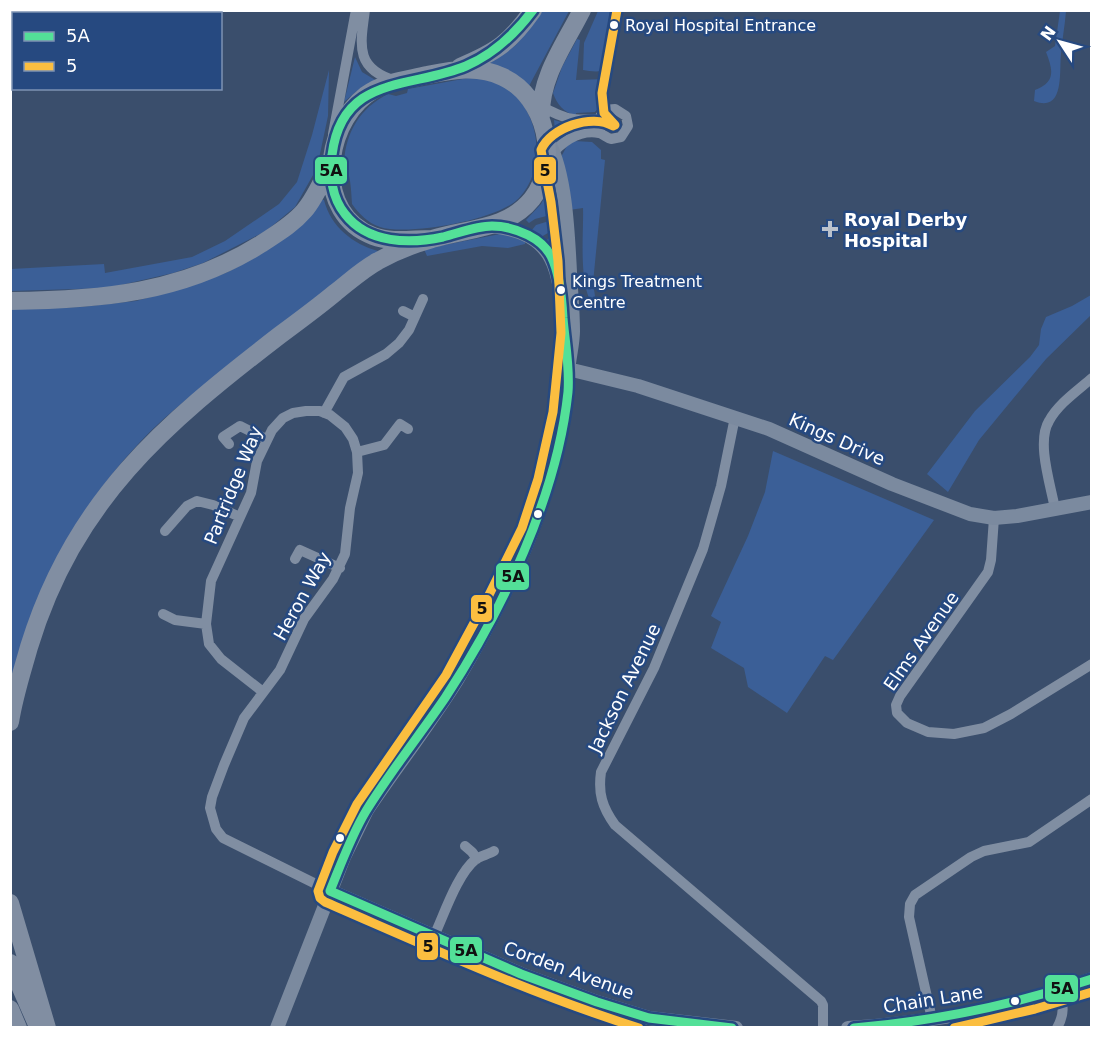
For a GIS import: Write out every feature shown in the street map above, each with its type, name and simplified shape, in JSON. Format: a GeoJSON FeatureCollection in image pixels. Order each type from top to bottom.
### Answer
{"type":"FeatureCollection","features":[{"type":"Feature","properties":{"kind":"highway"},"geometry":{"type":"LineString","coordinates":[[10,301],[76,299],[131,294],[177,281],[221,265],[250,251],[299,217],[313,200],[343,122],[354,106],[375,90],[456,69],[484,57],[503,45],[522,26],[533,10]]}},
{"type":"Feature","properties":{"kind":"highway"},"geometry":{"type":"LineString","coordinates":[[10,722],[13,700],[36,624],[49,590],[66,556],[91,516],[119,478],[150,445],[184,412],[356,277],[384,258],[431,239],[489,226],[518,212],[531,200],[541,183],[549,157],[539,109],[548,76],[582,10]]}},
{"type":"Feature","properties":{"kind":"highway"},"geometry":{"type":"LineString","coordinates":[[456,69],[482,70],[502,76],[520,87],[539,109]]}},
{"type":"Feature","properties":{"kind":"highway"},"geometry":{"type":"LineString","coordinates":[[332,155],[332,180],[340,208],[357,227],[381,239],[431,239]]}},
{"type":"Feature","properties":{"kind":"highway"},"geometry":{"type":"LineString","coordinates":[[10,903],[47,1028]]}},
{"type":"Feature","properties":{"kind":"highway"},"geometry":{"type":"LineString","coordinates":[[10,963],[38,1028]]}},
{"type":"Feature","properties":{"kind":"highway"},"geometry":{"type":"LineString","coordinates":[[10,1010],[18,1028]]}},
{"type":"Feature","properties":{"kind":"main road"},"geometry":{"type":"LineString","coordinates":[[277,1028],[344,857],[367,810],[456,681],[520,562],[533,533],[550,482],[565,414],[573,333],[569,255],[563,200],[549,157]]}},
{"type":"Feature","properties":{"kind":"main road"},"geometry":{"type":"LineString","coordinates":[[489,226],[524,233],[541,243],[550,254],[558,286],[568,369]]}},
{"type":"Feature","properties":{"kind":"main road","name":"Kings Drive"},"geometry":{"type":"LineString","coordinates":[[568,369],[638,386],[735,417],[786,436],[954,509],[979,516],[994,518],[1092,502]]}},
{"type":"Feature","properties":{"kind":"main road","name":"Corden Avenue"},"geometry":{"type":"LineString","coordinates":[[330,891],[521,974],[638,1015],[736,1028]]}},
{"type":"Feature","properties":{"kind":"main road","name":"Chain Lane"},"geometry":{"type":"LineString","coordinates":[[848,1028],[932,1019],[984,1010],[1092,979]]}},
{"type":"Feature","properties":{"kind":"street"},"geometry":{"type":"LineString","coordinates":[[332,155],[333,129],[356,10]]}},
{"type":"Feature","properties":{"kind":"street"},"geometry":{"type":"LineString","coordinates":[[366,10],[361,39],[362,55],[373,70],[399,82]]}},
{"type":"Feature","properties":{"kind":"street"},"geometry":{"type":"LineString","coordinates":[[539,109],[578,121],[599,119]]}},
{"type":"Feature","properties":{"kind":"street"},"geometry":{"type":"LineString","coordinates":[[549,157],[576,135],[601,133],[611,139],[621,137],[627,130],[628,121],[623,113],[615,109],[605,111],[598,124],[601,133]]}},
{"type":"Feature","properties":{"kind":"street"},"geometry":{"type":"LineString","coordinates":[[324,413],[342,378],[394,348],[409,330],[423,299]]}},
{"type":"Feature","properties":{"kind":"street"},"geometry":{"type":"LineString","coordinates":[[403,311],[415,317]]}},
{"type":"Feature","properties":{"kind":"street"},"geometry":{"type":"LineString","coordinates":[[1055,509],[1043,442],[1044,431],[1052,416],[1092,378]]}},
{"type":"Feature","properties":{"kind":"street","name":"Partridge Way"},"geometry":{"type":"LineString","coordinates":[[263,692],[215,654],[209,644],[206,624],[211,581],[253,490],[257,461],[266,439],[277,424],[290,415],[306,411],[324,413]]}},
{"type":"Feature","properties":{"kind":"street","name":"Heron Way"},"geometry":{"type":"LineString","coordinates":[[324,413],[345,427],[353,439],[357,452],[358,477],[350,508],[345,554],[340,568],[304,619],[287,657],[244,718],[210,802],[216,829],[223,838],[330,891]]}},
{"type":"Feature","properties":{"kind":"street","name":"Jackson Avenue"},"geometry":{"type":"LineString","coordinates":[[735,417],[721,486],[703,549],[654,668],[601,772],[599,786],[606,813],[615,825],[821,1001],[823,1028]]}},
{"type":"Feature","properties":{"kind":"street"},"geometry":{"type":"LineString","coordinates":[[357,452],[384,445],[400,424],[408,429]]}},
{"type":"Feature","properties":{"kind":"street"},"geometry":{"type":"LineString","coordinates":[[229,444],[223,437],[238,427],[245,428],[266,439]]}},
{"type":"Feature","properties":{"kind":"street"},"geometry":{"type":"LineString","coordinates":[[165,531],[189,504],[197,501],[240,517]]}},
{"type":"Feature","properties":{"kind":"street","name":"Elms Avenue"},"geometry":{"type":"LineString","coordinates":[[994,518],[988,572],[900,696],[896,705],[897,713],[907,723],[928,732],[954,734],[984,728],[1092,664]]}},
{"type":"Feature","properties":{"kind":"street"},"geometry":{"type":"LineString","coordinates":[[295,559],[300,549],[340,568]]}},
{"type":"Feature","properties":{"kind":"street"},"geometry":{"type":"LineString","coordinates":[[164,614],[175,620],[206,624]]}},
{"type":"Feature","properties":{"kind":"street"},"geometry":{"type":"LineString","coordinates":[[932,1019],[909,916],[910,904],[915,895],[971,857],[984,851],[1029,842],[1092,799]]}},
{"type":"Feature","properties":{"kind":"street"},"geometry":{"type":"LineString","coordinates":[[465,846],[477,859]]}},
{"type":"Feature","properties":{"kind":"street"},"geometry":{"type":"LineString","coordinates":[[434,936],[455,889],[469,868],[477,859],[494,851]]}},
{"type":"Feature","properties":{"kind":"street"},"geometry":{"type":"LineString","coordinates":[[1057,1028],[1064,1008],[1060,990]]}},
{"type":"Feature","properties":{"kind":"shaded area"},"geometry":{"type":"Polygon","coordinates":[[[541,11],[569,11],[529,86],[490,63],[516,45],[541,11]]]}},
{"type":"Feature","properties":{"kind":"shaded area"},"geometry":{"type":"Polygon","coordinates":[[[598,11],[623,11],[616,51],[606,69],[583,70],[584,43],[598,11]]]}},
{"type":"Feature","properties":{"kind":"shaded area"},"geometry":{"type":"Polygon","coordinates":[[[1060,11],[1066,11],[1060,80],[1056,96],[1044,103],[1034,101],[1035,90],[1050,79],[1051,70],[1046,52],[1055,46],[1060,11]]]}},
{"type":"Feature","properties":{"kind":"shaded area"},"geometry":{"type":"Polygon","coordinates":[[[577,39],[580,40],[576,80],[607,79],[605,93],[595,112],[576,113],[576,116],[562,107],[553,93],[562,67],[577,39]]]}},
{"type":"Feature","properties":{"kind":"shaded area"},"geometry":{"type":"Polygon","coordinates":[[[355,57],[362,72],[377,81],[357,91],[344,102],[355,57]]]}},
{"type":"Feature","properties":{"kind":"shaded area"},"geometry":{"type":"Polygon","coordinates":[[[329,70],[328,116],[317,168],[295,207],[266,231],[203,263],[173,273],[108,288],[11,291],[11,269],[104,264],[105,273],[192,257],[225,241],[279,204],[297,182],[329,70]]]}},
{"type":"Feature","properties":{"kind":"shaded area"},"geometry":{"type":"Polygon","coordinates":[[[468,78],[491,81],[507,88],[521,102],[529,115],[534,129],[536,158],[528,186],[519,198],[508,206],[493,213],[452,224],[431,228],[393,229],[380,227],[368,221],[352,204],[349,177],[344,162],[351,131],[356,122],[370,106],[388,94],[396,96],[407,93],[408,89],[468,78]]]}},
{"type":"Feature","properties":{"kind":"shaded area"},"geometry":{"type":"Polygon","coordinates":[[[554,120],[576,126],[577,130],[556,142],[554,120]]]}},
{"type":"Feature","properties":{"kind":"shaded area"},"geometry":{"type":"Polygon","coordinates":[[[574,141],[592,142],[601,150],[601,159],[605,160],[593,283],[597,309],[591,301],[584,277],[583,208],[569,210],[561,157],[568,144],[574,141]]]}},
{"type":"Feature","properties":{"kind":"shaded area"},"geometry":{"type":"Polygon","coordinates":[[[553,184],[558,213],[535,219],[529,223],[526,220],[541,204],[553,184]]]}},
{"type":"Feature","properties":{"kind":"shaded area"},"geometry":{"type":"Polygon","coordinates":[[[322,200],[344,233],[360,244],[378,251],[176,408],[140,442],[117,468],[77,523],[45,583],[32,614],[11,680],[11,309],[81,307],[136,301],[194,285],[228,272],[261,254],[322,200]]]}},
{"type":"Feature","properties":{"kind":"shaded area"},"geometry":{"type":"Polygon","coordinates":[[[559,218],[560,226],[541,237],[532,230],[536,225],[559,218]]]}},
{"type":"Feature","properties":{"kind":"shaded area"},"geometry":{"type":"Polygon","coordinates":[[[562,232],[563,256],[559,259],[546,241],[552,235],[562,232]]]}},
{"type":"Feature","properties":{"kind":"shaded area"},"geometry":{"type":"Polygon","coordinates":[[[505,233],[525,240],[525,244],[508,248],[482,246],[427,256],[424,249],[505,233]]]}},
{"type":"Feature","properties":{"kind":"shaded area"},"geometry":{"type":"Polygon","coordinates":[[[1091,295],[1091,315],[1046,359],[979,440],[948,492],[927,474],[975,411],[1030,357],[1039,345],[1041,329],[1046,317],[1091,295]]]}},
{"type":"Feature","properties":{"kind":"shaded area"},"geometry":{"type":"Polygon","coordinates":[[[773,451],[934,520],[833,660],[825,656],[787,713],[748,687],[744,668],[711,648],[721,622],[711,616],[748,536],[765,492],[773,451]]]}},
{"type":"Feature","properties":{"kind":"transit line","name":"5A"},"geometry":{"type":"LineString","coordinates":[[533,10],[519,27],[486,56],[466,66],[382,89],[364,97],[349,110],[338,129],[332,155],[331,178],[337,201],[354,224],[365,231],[390,239],[417,241],[480,227],[497,226],[520,231],[532,237],[547,250],[554,263],[561,294],[568,392],[562,432],[552,472],[524,552],[506,591],[487,628],[445,698],[366,811],[330,891],[521,974],[597,1002],[649,1018],[732,1028]]}},
{"type":"Feature","properties":{"kind":"transit line","name":"5"},"geometry":{"type":"LineString","coordinates":[[617,10],[602,93],[604,113],[615,125],[594,121],[572,125],[553,135],[541,150],[551,202],[558,261],[561,333],[553,412],[538,479],[522,528],[446,675],[357,804],[333,852],[318,891],[320,898],[325,902],[442,953],[559,1000],[639,1028]]}},
{"type":"Feature","properties":{"kind":"transit line","name":"5A"},"geometry":{"type":"LineString","coordinates":[[854,1028],[975,1011],[1092,979]]}},
{"type":"Feature","properties":{"kind":"transit line","name":"5"},"geometry":{"type":"LineString","coordinates":[[954,1028],[1035,1009],[1092,992]]}},
{"type":"Feature","properties":{"kind":"place","name":"Royal Hospital Entrance"},"geometry":{"type":"Point","coordinates":[614,25]}},
{"type":"Feature","properties":{"kind":"place","name":"Royal Derby Hospital"},"geometry":{"type":"Point","coordinates":[830,229]}},
{"type":"Feature","properties":{"kind":"place","name":"Kings Treatment Centre"},"geometry":{"type":"Point","coordinates":[561,290]}}]}
